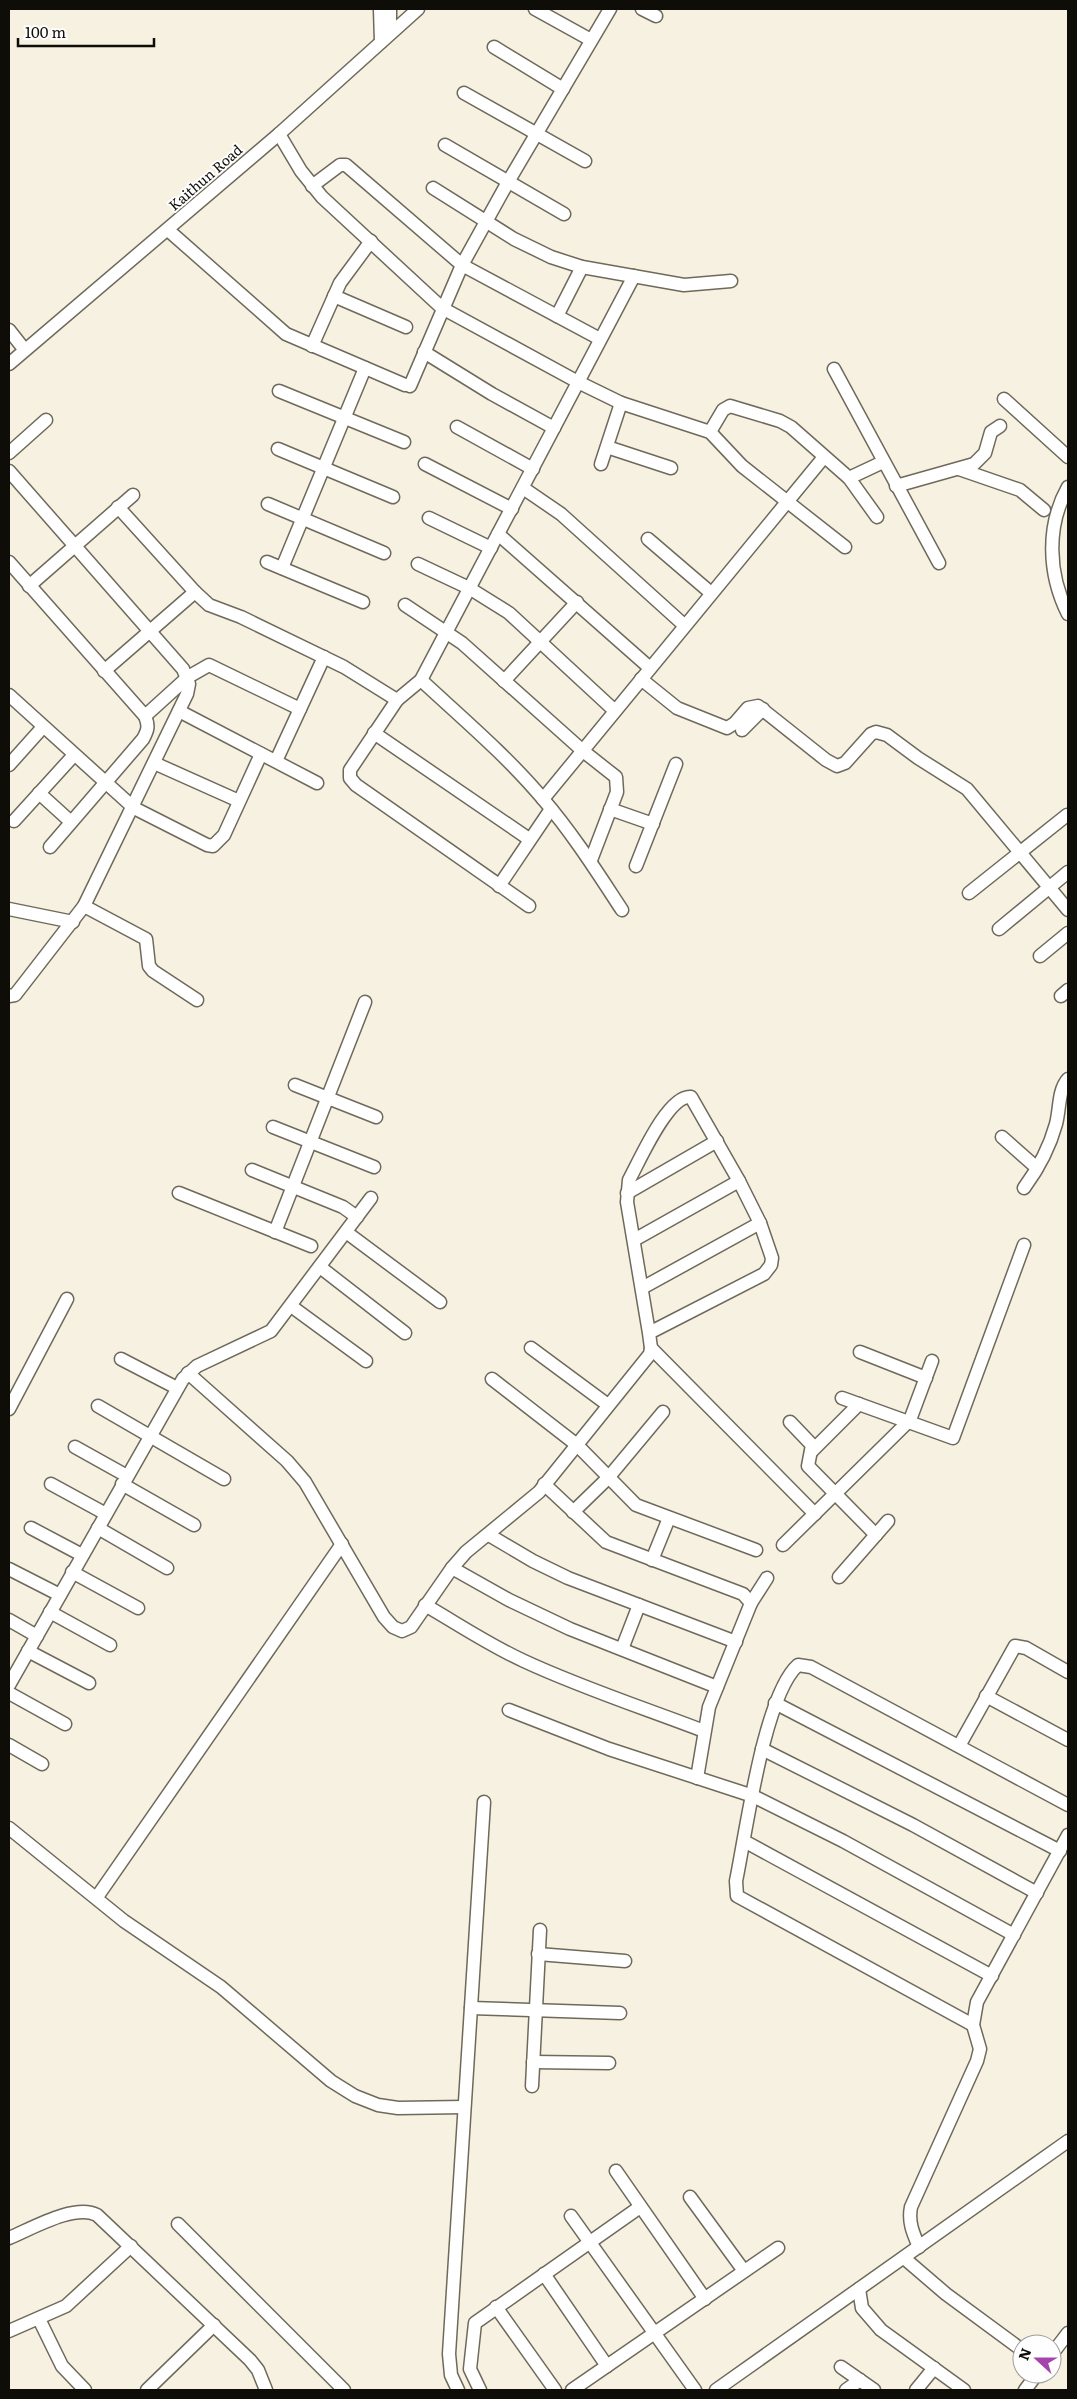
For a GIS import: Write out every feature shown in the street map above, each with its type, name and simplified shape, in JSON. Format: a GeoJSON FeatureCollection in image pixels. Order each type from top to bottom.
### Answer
{"type":"FeatureCollection","features":[{"type":"Feature","properties":{"kind":"street"},"geometry":{"type":"LineString","coordinates":[[380,9],[386,37]]}},
{"type":"Feature","properties":{"kind":"street"},"geometry":{"type":"LineString","coordinates":[[386,37],[390,9]]}},
{"type":"Feature","properties":{"kind":"street","name":"Kaithun Road"},"geometry":{"type":"LineString","coordinates":[[9,364],[24,349],[168,230],[279,134],[418,9]]}},
{"type":"Feature","properties":{"kind":"street"},"geometry":{"type":"LineString","coordinates":[[535,9],[591,40]]}},
{"type":"Feature","properties":{"kind":"street"},"geometry":{"type":"LineString","coordinates":[[168,230],[286,334],[408,386],[462,265],[508,182],[610,9]]}},
{"type":"Feature","properties":{"kind":"street"},"geometry":{"type":"LineString","coordinates":[[642,9],[656,16]]}},
{"type":"Feature","properties":{"kind":"street"},"geometry":{"type":"LineString","coordinates":[[494,47],[563,88]]}},
{"type":"Feature","properties":{"kind":"street"},"geometry":{"type":"LineString","coordinates":[[464,93],[585,161]]}},
{"type":"Feature","properties":{"kind":"street"},"geometry":{"type":"LineString","coordinates":[[279,134],[312,186],[442,308],[578,382],[621,403],[710,432],[742,466],[845,547]]}},
{"type":"Feature","properties":{"kind":"street"},"geometry":{"type":"LineString","coordinates":[[445,145],[564,214]]}},
{"type":"Feature","properties":{"kind":"street"},"geometry":{"type":"LineString","coordinates":[[312,186],[340,165],[353,169],[462,265],[600,339]]}},
{"type":"Feature","properties":{"kind":"street"},"geometry":{"type":"LineString","coordinates":[[433,188],[486,222],[551,257],[582,267],[684,285],[731,281]]}},
{"type":"Feature","properties":{"kind":"street"},"geometry":{"type":"LineString","coordinates":[[312,346],[340,283],[371,241]]}},
{"type":"Feature","properties":{"kind":"street"},"geometry":{"type":"LineString","coordinates":[[557,316],[582,267]]}},
{"type":"Feature","properties":{"kind":"street"},"geometry":{"type":"LineString","coordinates":[[529,906],[356,785],[350,778],[350,770],[352,764],[398,700],[421,680],[634,276]]}},
{"type":"Feature","properties":{"kind":"street"},"geometry":{"type":"LineString","coordinates":[[334,296],[406,327]]}},
{"type":"Feature","properties":{"kind":"street"},"geometry":{"type":"LineString","coordinates":[[9,330],[24,349]]}},
{"type":"Feature","properties":{"kind":"street"},"geometry":{"type":"LineString","coordinates":[[424,352],[492,394],[554,428]]}},
{"type":"Feature","properties":{"kind":"street"},"geometry":{"type":"LineString","coordinates":[[282,568],[365,368]]}},
{"type":"Feature","properties":{"kind":"street"},"geometry":{"type":"LineString","coordinates":[[834,369],[896,486],[940,563]]}},
{"type":"Feature","properties":{"kind":"street"},"geometry":{"type":"LineString","coordinates":[[279,391],[404,442]]}},
{"type":"Feature","properties":{"kind":"street"},"geometry":{"type":"LineString","coordinates":[[1004,400],[1068,457]]}},
{"type":"Feature","properties":{"kind":"street"},"geometry":{"type":"LineString","coordinates":[[601,464],[621,403]]}},
{"type":"Feature","properties":{"kind":"street"},"geometry":{"type":"LineString","coordinates":[[710,432],[723,410],[730,406],[780,421],[791,427],[849,478],[877,517]]}},
{"type":"Feature","properties":{"kind":"street"},"geometry":{"type":"LineString","coordinates":[[9,453],[46,420]]}},
{"type":"Feature","properties":{"kind":"street"},"geometry":{"type":"LineString","coordinates":[[896,486],[974,464],[985,453],[991,432],[1000,426]]}},
{"type":"Feature","properties":{"kind":"street"},"geometry":{"type":"LineString","coordinates":[[457,427],[533,469]]}},
{"type":"Feature","properties":{"kind":"street"},"geometry":{"type":"LineString","coordinates":[[606,447],[671,468]]}},
{"type":"Feature","properties":{"kind":"street"},"geometry":{"type":"LineString","coordinates":[[278,448],[393,498]]}},
{"type":"Feature","properties":{"kind":"street"},"geometry":{"type":"LineString","coordinates":[[543,799],[684,625],[824,457]]}},
{"type":"Feature","properties":{"kind":"street"},"geometry":{"type":"LineString","coordinates":[[849,478],[883,462]]}},
{"type":"Feature","properties":{"kind":"street"},"geometry":{"type":"LineString","coordinates":[[426,464],[512,509]]}},
{"type":"Feature","properties":{"kind":"street"},"geometry":{"type":"LineString","coordinates":[[959,469],[1020,490],[1044,510]]}},
{"type":"Feature","properties":{"kind":"street"},"geometry":{"type":"LineString","coordinates":[[9,471],[188,677],[187,694],[134,808],[84,906],[15,995],[9,996]]}},
{"type":"Feature","properties":{"kind":"street"},"geometry":{"type":"LineString","coordinates":[[1068,486],[1065,501],[1054,519],[1053,564],[1058,595],[1068,614]]}},
{"type":"Feature","properties":{"kind":"street"},"geometry":{"type":"LineString","coordinates":[[523,488],[560,514],[684,625]]}},
{"type":"Feature","properties":{"kind":"street"},"geometry":{"type":"LineString","coordinates":[[29,586],[133,495]]}},
{"type":"Feature","properties":{"kind":"street"},"geometry":{"type":"LineString","coordinates":[[268,504],[384,553]]}},
{"type":"Feature","properties":{"kind":"street"},"geometry":{"type":"LineString","coordinates":[[118,507],[195,592],[217,608],[241,616],[324,657],[398,700]]}},
{"type":"Feature","properties":{"kind":"street"},"geometry":{"type":"LineString","coordinates":[[429,518],[491,548]]}},
{"type":"Feature","properties":{"kind":"street"},"geometry":{"type":"LineString","coordinates":[[498,534],[650,668]]}},
{"type":"Feature","properties":{"kind":"street"},"geometry":{"type":"LineString","coordinates":[[648,539],[711,593]]}},
{"type":"Feature","properties":{"kind":"street"},"geometry":{"type":"LineString","coordinates":[[9,562],[145,716],[148,731],[50,847]]}},
{"type":"Feature","properties":{"kind":"street"},"geometry":{"type":"LineString","coordinates":[[268,562],[364,602]]}},
{"type":"Feature","properties":{"kind":"street"},"geometry":{"type":"LineString","coordinates":[[418,564],[469,588],[509,613],[615,711]]}},
{"type":"Feature","properties":{"kind":"street"},"geometry":{"type":"LineString","coordinates":[[104,671],[195,592]]}},
{"type":"Feature","properties":{"kind":"street"},"geometry":{"type":"LineString","coordinates":[[504,681],[577,602]]}},
{"type":"Feature","properties":{"kind":"street"},"geometry":{"type":"LineString","coordinates":[[405,605],[462,642],[583,752],[616,777],[618,786],[591,860]]}},
{"type":"Feature","properties":{"kind":"street"},"geometry":{"type":"LineString","coordinates":[[276,761],[324,657]]}},
{"type":"Feature","properties":{"kind":"street"},"geometry":{"type":"LineString","coordinates":[[145,716],[188,677],[209,665],[300,709]]}},
{"type":"Feature","properties":{"kind":"street"},"geometry":{"type":"LineString","coordinates":[[641,679],[677,708],[727,728],[735,723],[748,708],[758,706],[832,763],[845,763],[871,734],[881,732],[967,789],[1068,910]]}},
{"type":"Feature","properties":{"kind":"street"},"geometry":{"type":"LineString","coordinates":[[421,680],[543,799],[591,860],[622,910]]}},
{"type":"Feature","properties":{"kind":"street"},"geometry":{"type":"LineString","coordinates":[[9,695],[74,756],[134,808],[207,845],[213,846],[224,836],[261,754]]}},
{"type":"Feature","properties":{"kind":"street"},"geometry":{"type":"LineString","coordinates":[[742,730],[763,709]]}},
{"type":"Feature","properties":{"kind":"street"},"geometry":{"type":"LineString","coordinates":[[179,711],[317,783]]}},
{"type":"Feature","properties":{"kind":"street"},"geometry":{"type":"LineString","coordinates":[[9,765],[43,727]]}},
{"type":"Feature","properties":{"kind":"street"},"geometry":{"type":"LineString","coordinates":[[374,733],[529,839]]}},
{"type":"Feature","properties":{"kind":"street"},"geometry":{"type":"LineString","coordinates":[[14,821],[74,756]]}},
{"type":"Feature","properties":{"kind":"street"},"geometry":{"type":"LineString","coordinates":[[154,763],[239,801]]}},
{"type":"Feature","properties":{"kind":"street"},"geometry":{"type":"LineString","coordinates":[[636,866],[676,764]]}},
{"type":"Feature","properties":{"kind":"street"},"geometry":{"type":"LineString","coordinates":[[39,793],[71,822]]}},
{"type":"Feature","properties":{"kind":"street"},"geometry":{"type":"LineString","coordinates":[[500,886],[529,839],[551,809]]}},
{"type":"Feature","properties":{"kind":"street"},"geometry":{"type":"LineString","coordinates":[[610,809],[653,824]]}},
{"type":"Feature","properties":{"kind":"street"},"geometry":{"type":"LineString","coordinates":[[969,893],[1067,815]]}},
{"type":"Feature","properties":{"kind":"street"},"geometry":{"type":"LineString","coordinates":[[998,929],[1068,872]]}},
{"type":"Feature","properties":{"kind":"street"},"geometry":{"type":"LineString","coordinates":[[84,906],[146,939],[149,966],[196,1000]]}},
{"type":"Feature","properties":{"kind":"street"},"geometry":{"type":"LineString","coordinates":[[9,908],[73,922]]}},
{"type":"Feature","properties":{"kind":"street"},"geometry":{"type":"LineString","coordinates":[[1040,956],[1068,933]]}},
{"type":"Feature","properties":{"kind":"street"},"geometry":{"type":"LineString","coordinates":[[275,1232],[365,1002]]}},
{"type":"Feature","properties":{"kind":"street"},"geometry":{"type":"LineString","coordinates":[[1024,1188],[1037,1168],[1056,1126],[1063,1088],[1068,1078]]}},
{"type":"Feature","properties":{"kind":"street"},"geometry":{"type":"LineString","coordinates":[[295,1085],[376,1117]]}},
{"type":"Feature","properties":{"kind":"street"},"geometry":{"type":"LineString","coordinates":[[649,1333],[768,1270],[772,1258],[760,1223],[739,1181],[691,1097],[685,1096],[677,1101],[666,1114],[629,1180],[627,1192],[634,1240],[649,1333],[652,1348],[815,1514]]}},
{"type":"Feature","properties":{"kind":"street"},"geometry":{"type":"LineString","coordinates":[[273,1127],[374,1166]]}},
{"type":"Feature","properties":{"kind":"street"},"geometry":{"type":"LineString","coordinates":[[1002,1137],[1037,1168]]}},
{"type":"Feature","properties":{"kind":"street"},"geometry":{"type":"LineString","coordinates":[[627,1192],[717,1141]]}},
{"type":"Feature","properties":{"kind":"street"},"geometry":{"type":"LineString","coordinates":[[252,1170],[343,1207],[357,1217]]}},
{"type":"Feature","properties":{"kind":"street"},"geometry":{"type":"LineString","coordinates":[[634,1240],[739,1181]]}},
{"type":"Feature","properties":{"kind":"street"},"geometry":{"type":"LineString","coordinates":[[179,1192],[312,1246]]}},
{"type":"Feature","properties":{"kind":"street"},"geometry":{"type":"LineString","coordinates":[[11,1677],[28,1651],[177,1388],[188,1373],[272,1331],[372,1198]]}},
{"type":"Feature","properties":{"kind":"street"},"geometry":{"type":"LineString","coordinates":[[642,1288],[760,1223]]}},
{"type":"Feature","properties":{"kind":"street"},"geometry":{"type":"LineString","coordinates":[[346,1232],[440,1302]]}},
{"type":"Feature","properties":{"kind":"street"},"geometry":{"type":"LineString","coordinates":[[842,1398],[954,1438],[1024,1245]]}},
{"type":"Feature","properties":{"kind":"street"},"geometry":{"type":"LineString","coordinates":[[320,1268],[405,1333]]}},
{"type":"Feature","properties":{"kind":"street"},"geometry":{"type":"LineString","coordinates":[[9,1409],[67,1299]]}},
{"type":"Feature","properties":{"kind":"street"},"geometry":{"type":"LineString","coordinates":[[291,1306],[366,1361]]}},
{"type":"Feature","properties":{"kind":"street"},"geometry":{"type":"LineString","coordinates":[[531,1348],[608,1405]]}},
{"type":"Feature","properties":{"kind":"street"},"geometry":{"type":"LineString","coordinates":[[188,1373],[287,1460],[305,1482],[384,1617],[393,1627],[402,1631],[411,1627],[452,1568],[466,1552],[523,1506],[544,1484],[645,1361],[652,1348]]}},
{"type":"Feature","properties":{"kind":"street"},"geometry":{"type":"LineString","coordinates":[[860,1352],[926,1378]]}},
{"type":"Feature","properties":{"kind":"street"},"geometry":{"type":"LineString","coordinates":[[121,1359],[177,1388]]}},
{"type":"Feature","properties":{"kind":"street"},"geometry":{"type":"LineString","coordinates":[[783,1545],[909,1421],[932,1361]]}},
{"type":"Feature","properties":{"kind":"street"},"geometry":{"type":"LineString","coordinates":[[492,1379],[577,1445],[636,1505],[756,1550]]}},
{"type":"Feature","properties":{"kind":"street"},"geometry":{"type":"LineString","coordinates":[[811,1452],[859,1404]]}},
{"type":"Feature","properties":{"kind":"street"},"geometry":{"type":"LineString","coordinates":[[98,1406],[224,1479]]}},
{"type":"Feature","properties":{"kind":"street"},"geometry":{"type":"LineString","coordinates":[[573,1512],[608,1478],[663,1412]]}},
{"type":"Feature","properties":{"kind":"street"},"geometry":{"type":"LineString","coordinates":[[790,1422],[812,1445],[808,1466],[876,1535]]}},
{"type":"Feature","properties":{"kind":"street"},"geometry":{"type":"LineString","coordinates":[[75,1447],[194,1525]]}},
{"type":"Feature","properties":{"kind":"street"},"geometry":{"type":"LineString","coordinates":[[51,1484],[106,1514]]}},
{"type":"Feature","properties":{"kind":"street"},"geometry":{"type":"LineString","coordinates":[[544,1484],[606,1542],[743,1594],[751,1603]]}},
{"type":"Feature","properties":{"kind":"street"},"geometry":{"type":"LineString","coordinates":[[652,1560],[669,1518]]}},
{"type":"Feature","properties":{"kind":"street"},"geometry":{"type":"LineString","coordinates":[[839,1577],[888,1521]]}},
{"type":"Feature","properties":{"kind":"street"},"geometry":{"type":"LineString","coordinates":[[31,1528],[82,1555]]}},
{"type":"Feature","properties":{"kind":"street"},"geometry":{"type":"LineString","coordinates":[[98,1528],[167,1568]]}},
{"type":"Feature","properties":{"kind":"street"},"geometry":{"type":"LineString","coordinates":[[489,1535],[533,1561],[568,1578],[736,1642]]}},
{"type":"Feature","properties":{"kind":"street"},"geometry":{"type":"LineString","coordinates":[[98,1897],[342,1544]]}},
{"type":"Feature","properties":{"kind":"street"},"geometry":{"type":"LineString","coordinates":[[452,1568],[509,1600],[716,1687]]}},
{"type":"Feature","properties":{"kind":"street"},"geometry":{"type":"LineString","coordinates":[[9,1569],[60,1595]]}},
{"type":"Feature","properties":{"kind":"street"},"geometry":{"type":"LineString","coordinates":[[72,1572],[138,1608]]}},
{"type":"Feature","properties":{"kind":"street"},"geometry":{"type":"LineString","coordinates":[[697,1778],[704,1731],[716,1687],[751,1603],[767,1578]]}},
{"type":"Feature","properties":{"kind":"street"},"geometry":{"type":"LineString","coordinates":[[425,1605],[489,1644],[522,1661],[704,1731]]}},
{"type":"Feature","properties":{"kind":"street"},"geometry":{"type":"LineString","coordinates":[[622,1649],[639,1606]]}},
{"type":"Feature","properties":{"kind":"street"},"geometry":{"type":"LineString","coordinates":[[50,1612],[110,1645]]}},
{"type":"Feature","properties":{"kind":"street"},"geometry":{"type":"LineString","coordinates":[[9,1620],[36,1636]]}},
{"type":"Feature","properties":{"kind":"street"},"geometry":{"type":"LineString","coordinates":[[959,1746],[1015,1646],[1026,1648],[1068,1672]]}},
{"type":"Feature","properties":{"kind":"street"},"geometry":{"type":"LineString","coordinates":[[28,1651],[89,1683]]}},
{"type":"Feature","properties":{"kind":"street"},"geometry":{"type":"LineString","coordinates":[[972,2025],[737,1896],[736,1889],[744,1841],[762,1749],[775,1703],[792,1670],[798,1665],[804,1665],[1068,1805]]}},
{"type":"Feature","properties":{"kind":"street"},"geometry":{"type":"LineString","coordinates":[[9,1693],[65,1724]]}},
{"type":"Feature","properties":{"kind":"street"},"geometry":{"type":"LineString","coordinates":[[986,1696],[1068,1740]]}},
{"type":"Feature","properties":{"kind":"street"},"geometry":{"type":"LineString","coordinates":[[775,1703],[1060,1851]]}},
{"type":"Feature","properties":{"kind":"street"},"geometry":{"type":"LineString","coordinates":[[509,1710],[609,1749],[753,1796],[843,1841],[1014,1935]]}},
{"type":"Feature","properties":{"kind":"street"},"geometry":{"type":"LineString","coordinates":[[9,1745],[42,1764]]}},
{"type":"Feature","properties":{"kind":"street"},"geometry":{"type":"LineString","coordinates":[[762,1749],[913,1825],[1037,1893]]}},
{"type":"Feature","properties":{"kind":"street"},"geometry":{"type":"LineString","coordinates":[[458,2390],[451,2375],[449,2360],[484,1802]]}},
{"type":"Feature","properties":{"kind":"street"},"geometry":{"type":"LineString","coordinates":[[9,1828],[154,1943],[185,1961],[221,1987],[330,2081],[355,2096],[378,2105],[398,2108],[464,2107]]}},
{"type":"Feature","properties":{"kind":"street"},"geometry":{"type":"LineString","coordinates":[[919,2247],[910,2227],[911,2207],[978,2061],[980,2049],[972,2025],[977,2002],[1068,1835]]}},
{"type":"Feature","properties":{"kind":"street"},"geometry":{"type":"LineString","coordinates":[[744,1841],[992,1976]]}},
{"type":"Feature","properties":{"kind":"street"},"geometry":{"type":"LineString","coordinates":[[532,2086],[540,1930]]}},
{"type":"Feature","properties":{"kind":"street"},"geometry":{"type":"LineString","coordinates":[[538,1954],[625,1961]]}},
{"type":"Feature","properties":{"kind":"street"},"geometry":{"type":"LineString","coordinates":[[471,2008],[620,2013]]}},
{"type":"Feature","properties":{"kind":"street"},"geometry":{"type":"LineString","coordinates":[[533,2062],[609,2063]]}},
{"type":"Feature","properties":{"kind":"street"},"geometry":{"type":"LineString","coordinates":[[716,2390],[1068,2141]]}},
{"type":"Feature","properties":{"kind":"street"},"geometry":{"type":"LineString","coordinates":[[616,2171],[705,2299]]}},
{"type":"Feature","properties":{"kind":"street"},"geometry":{"type":"LineString","coordinates":[[690,2197],[744,2271]]}},
{"type":"Feature","properties":{"kind":"street"},"geometry":{"type":"LineString","coordinates":[[480,2390],[470,2369],[475,2323],[590,2240],[640,2207]]}},
{"type":"Feature","properties":{"kind":"street"},"geometry":{"type":"LineString","coordinates":[[9,2238],[72,2212],[87,2211],[103,2220],[214,2325],[258,2370],[266,2390]]}},
{"type":"Feature","properties":{"kind":"street"},"geometry":{"type":"LineString","coordinates":[[571,2216],[590,2240],[695,2390]]}},
{"type":"Feature","properties":{"kind":"street"},"geometry":{"type":"LineString","coordinates":[[178,2224],[344,2390]]}},
{"type":"Feature","properties":{"kind":"street"},"geometry":{"type":"LineString","coordinates":[[9,2332],[72,2302],[131,2246]]}},
{"type":"Feature","properties":{"kind":"street"},"geometry":{"type":"LineString","coordinates":[[572,2390],[778,2248]]}},
{"type":"Feature","properties":{"kind":"street"},"geometry":{"type":"LineString","coordinates":[[904,2258],[946,2294],[1012,2343]]}},
{"type":"Feature","properties":{"kind":"street"},"geometry":{"type":"LineString","coordinates":[[544,2274],[607,2366]]}},
{"type":"Feature","properties":{"kind":"street"},"geometry":{"type":"LineString","coordinates":[[859,2290],[862,2308],[881,2330],[964,2390]]}},
{"type":"Feature","properties":{"kind":"street"},"geometry":{"type":"LineString","coordinates":[[496,2308],[555,2390]]}},
{"type":"Feature","properties":{"kind":"street"},"geometry":{"type":"LineString","coordinates":[[39,2318],[62,2366],[85,2390]]}},
{"type":"Feature","properties":{"kind":"street"},"geometry":{"type":"LineString","coordinates":[[147,2390],[214,2325]]}},
{"type":"Feature","properties":{"kind":"street"},"geometry":{"type":"LineString","coordinates":[[841,2367],[874,2390]]}},
{"type":"Feature","properties":{"kind":"street"},"geometry":{"type":"LineString","coordinates":[[916,2390],[934,2368]]}},
{"type":"Feature","properties":{"kind":"street"},"geometry":{"type":"LineString","coordinates":[[846,2390],[860,2380]]}}]}
